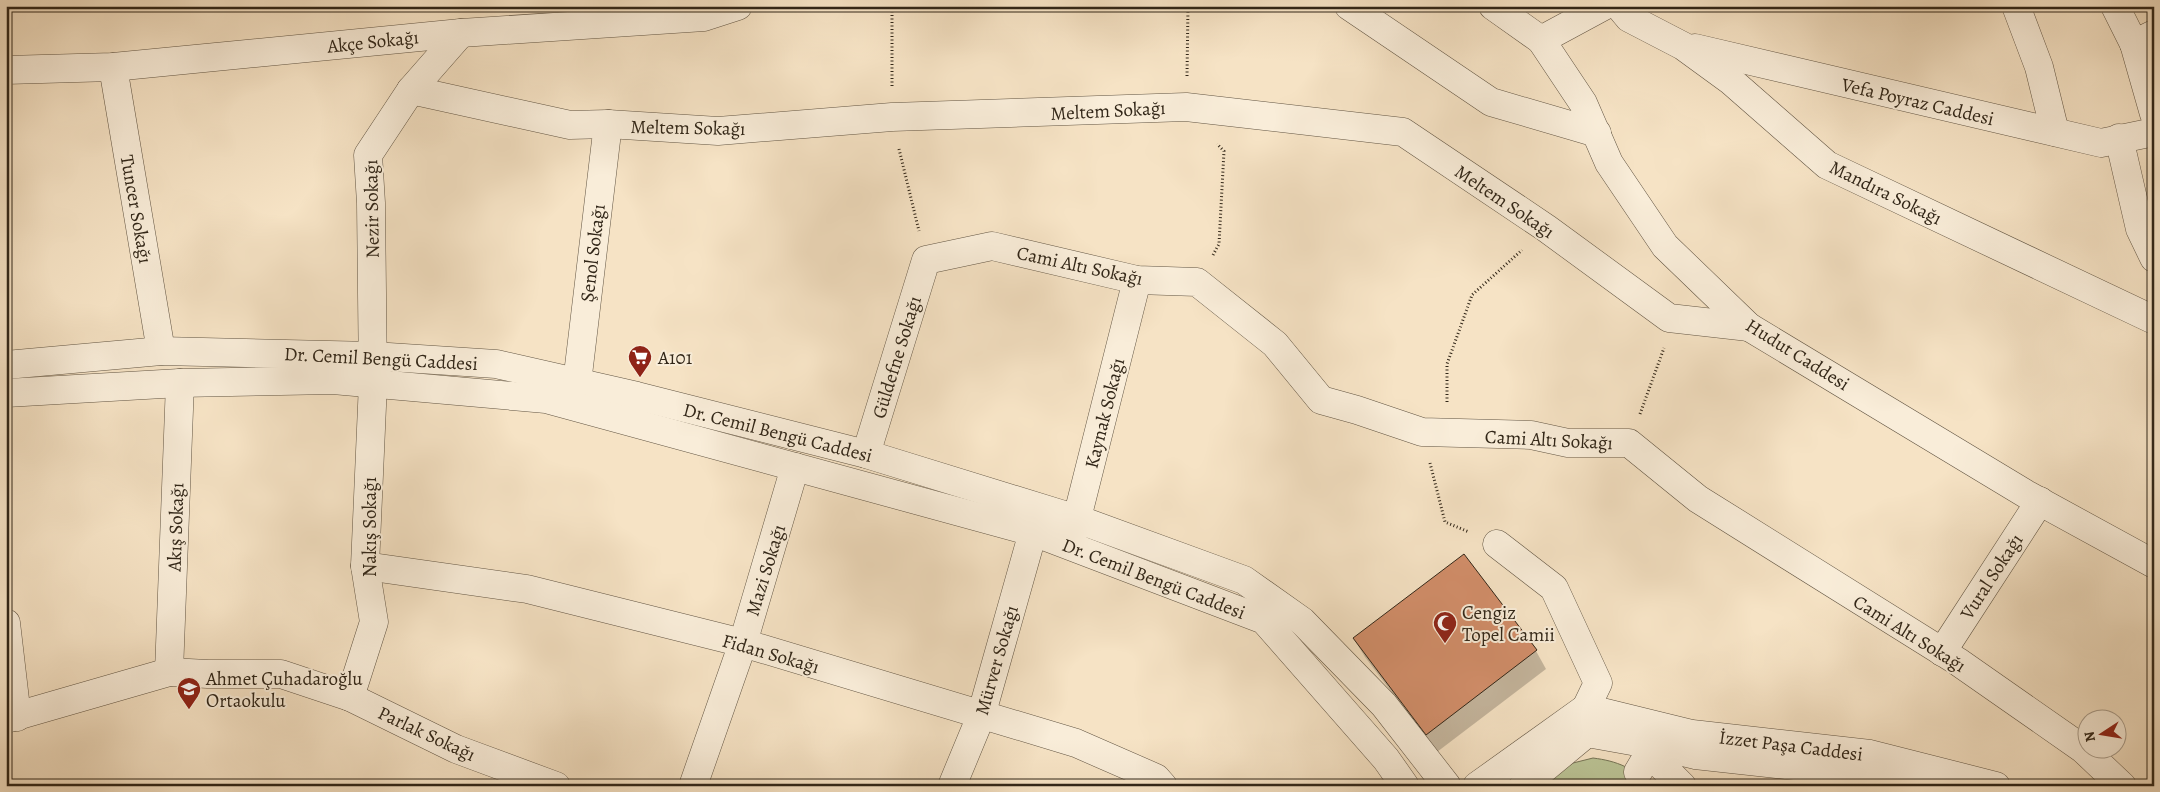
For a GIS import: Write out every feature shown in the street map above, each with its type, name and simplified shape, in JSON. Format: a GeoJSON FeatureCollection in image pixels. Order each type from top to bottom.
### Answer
{"type":"FeatureCollection","features":[{"type":"Feature","properties":{"kind":"street","name":"Akçe Sokağı"},"geometry":{"type":"LineString","coordinates":[[6,70],[113,68],[461,32],[704,17],[738,6]]}},
{"type":"Feature","properties":{"kind":"street"},"geometry":{"type":"LineString","coordinates":[[1349,6],[1491,102],[1597,133]]}},
{"type":"Feature","properties":{"kind":"street","name":"Hudut Caddesi"},"geometry":{"type":"LineString","coordinates":[[1492,6],[1541,40],[1582,103],[1597,133],[1609,164],[1665,246],[1748,326],[2040,501],[2154,564]]}},
{"type":"Feature","properties":{"kind":"street"},"geometry":{"type":"LineString","coordinates":[[1541,40],[1604,6]]}},
{"type":"Feature","properties":{"kind":"street","name":"Mandıra Sokağı"},"geometry":{"type":"LineString","coordinates":[[1620,6],[1629,18],[1683,46],[1731,81],[1827,165],[2154,320]]}},
{"type":"Feature","properties":{"kind":"street"},"geometry":{"type":"LineString","coordinates":[[2016,6],[2039,67],[2055,132]]}},
{"type":"Feature","properties":{"kind":"street"},"geometry":{"type":"LineString","coordinates":[[2115,6],[2144,39],[2154,114]]}},
{"type":"Feature","properties":{"kind":"street","name":"Nezir Sokağı"},"geometry":{"type":"LineString","coordinates":[[373,383],[371,203],[368,155],[411,90],[461,32]]}},
{"type":"Feature","properties":{"kind":"street","name":"Vefa Poyraz Caddesi"},"geometry":{"type":"LineString","coordinates":[[1683,46],[2101,142],[2154,132]]}},
{"type":"Feature","properties":{"kind":"street","name":"Tuncer Sokağı"},"geometry":{"type":"LineString","coordinates":[[113,68],[161,351]]}},
{"type":"Feature","properties":{"kind":"street","name":"Meltem Sokağı"},"geometry":{"type":"LineString","coordinates":[[411,90],[570,125],[608,124],[718,131],[892,117],[1056,113],[1186,106],[1403,132],[1546,228],[1669,318]]}},
{"type":"Feature","properties":{"kind":"street","name":"Şenol Sokağı"},"geometry":{"type":"LineString","coordinates":[[577,382],[608,124]]}},
{"type":"Feature","properties":{"kind":"street"},"geometry":{"type":"LineString","coordinates":[[2119,138],[2140,229],[2154,258]]}},
{"type":"Feature","properties":{"kind":"street","name":"Cami Altı Sokağı"},"geometry":{"type":"LineString","coordinates":[[926,260],[992,246],[1137,280],[1197,282],[1275,344],[1321,400],[1435,432],[1531,435],[1568,444],[1629,443],[1698,499],[1942,652],[2083,748],[2122,786]]}},
{"type":"Feature","properties":{"kind":"street","name":"Güldefne Sokağı"},"geometry":{"type":"LineString","coordinates":[[866,454],[926,260]]}},
{"type":"Feature","properties":{"kind":"street","name":"Kaynak Sokağı"},"geometry":{"type":"LineString","coordinates":[[1070,546],[1137,280]]}},
{"type":"Feature","properties":{"kind":"street"},"geometry":{"type":"LineString","coordinates":[[1669,318],[1748,326]]}},
{"type":"Feature","properties":{"kind":"street","name":"Dr. Cemil Bengü Caddesi"},"geometry":{"type":"LineString","coordinates":[[6,365],[161,351],[373,356],[496,364],[577,382],[866,454],[1077,520],[1244,580],[1302,621],[1384,706],[1447,786]]}},
{"type":"Feature","properties":{"kind":"street","name":"Dr. Cemil Bengü Caddesi"},"geometry":{"type":"LineString","coordinates":[[6,393],[180,384],[333,380],[546,399],[1033,532],[1264,620],[1386,759],[1405,786]]}},
{"type":"Feature","properties":{"kind":"street","name":"Nakış Sokağı"},"geometry":{"type":"LineString","coordinates":[[350,697],[374,622],[365,566],[373,383]]}},
{"type":"Feature","properties":{"kind":"street","name":"Akış Sokağı"},"geometry":{"type":"LineString","coordinates":[[169,672],[180,384]]}},
{"type":"Feature","properties":{"kind":"street","name":"Mazi Sokağı"},"geometry":{"type":"LineString","coordinates":[[693,786],[743,643],[795,467]]}},
{"type":"Feature","properties":{"kind":"street","name":"Vural Sokağı"},"geometry":{"type":"LineString","coordinates":[[1942,652],[2040,501]]}},
{"type":"Feature","properties":{"kind":"street","name":"Mürver Sokağı"},"geometry":{"type":"LineString","coordinates":[[952,786],[981,716],[1033,532]]}},
{"type":"Feature","properties":{"kind":"street"},"geometry":{"type":"LineString","coordinates":[[1497,544],[1554,588],[1598,683],[1586,721],[1523,786]]}},
{"type":"Feature","properties":{"kind":"street","name":"Fidan Sokağı"},"geometry":{"type":"LineString","coordinates":[[365,566],[527,589],[743,643],[1076,743],[1156,778],[1163,786]]}},
{"type":"Feature","properties":{"kind":"street"},"geometry":{"type":"LineString","coordinates":[[6,623],[12,718]]}},
{"type":"Feature","properties":{"kind":"street","name":"Parlak Sokağı"},"geometry":{"type":"LineString","coordinates":[[12,718],[169,672],[281,674],[350,697],[456,750],[556,786]]}},
{"type":"Feature","properties":{"kind":"street"},"geometry":{"type":"LineString","coordinates":[[1477,786],[1586,721]]}},
{"type":"Feature","properties":{"kind":"street","name":"İzzet Paşa Caddesi"},"geometry":{"type":"LineString","coordinates":[[1586,721],[1651,757],[1695,755],[1866,774],[1913,786]]}},
{"type":"Feature","properties":{"kind":"street","name":"İzzet Paşa Caddesi"},"geometry":{"type":"LineString","coordinates":[[1651,757],[1692,734],[1870,754],[1996,786]]}},
{"type":"Feature","properties":{"kind":"street"},"geometry":{"type":"LineString","coordinates":[[1651,757],[1682,786]]}},
{"type":"Feature","properties":{"kind":"path"},"geometry":{"type":"LineString","coordinates":[[1188,6],[1186,106],[1224,151],[1220,244],[1197,282]]}},
{"type":"Feature","properties":{"kind":"path"},"geometry":{"type":"LineString","coordinates":[[1497,544],[1445,522],[1435,432],[1447,364],[1472,295],[1546,228]]}},
{"type":"Feature","properties":{"kind":"path"},"geometry":{"type":"LineString","coordinates":[[1629,443],[1664,353],[1669,318]]}},
{"type":"Feature","properties":{"kind":"green space"},"geometry":{"type":"Polygon","coordinates":[[[1593,758],[1625,766],[1638,774],[1651,786],[1538,786],[1573,763],[1593,758]]]}},
{"type":"Feature","properties":{"kind":"building","name":"Cengiz Topel Camii"},"geometry":{"type":"Polygon","coordinates":[[[1464,554],[1537,650],[1426,735],[1353,638],[1464,554]]]}},
{"type":"Feature","properties":{"kind":"place","name":"A101"},"geometry":{"type":"Point","coordinates":[640,378]}},
{"type":"Feature","properties":{"kind":"place","name":"Cengiz Topel Camii"},"geometry":{"type":"Point","coordinates":[1445,644]}},
{"type":"Feature","properties":{"kind":"place","name":"Ahmet Çuhadaroğlu Ortaokulu"},"geometry":{"type":"Point","coordinates":[189,710]}}]}
